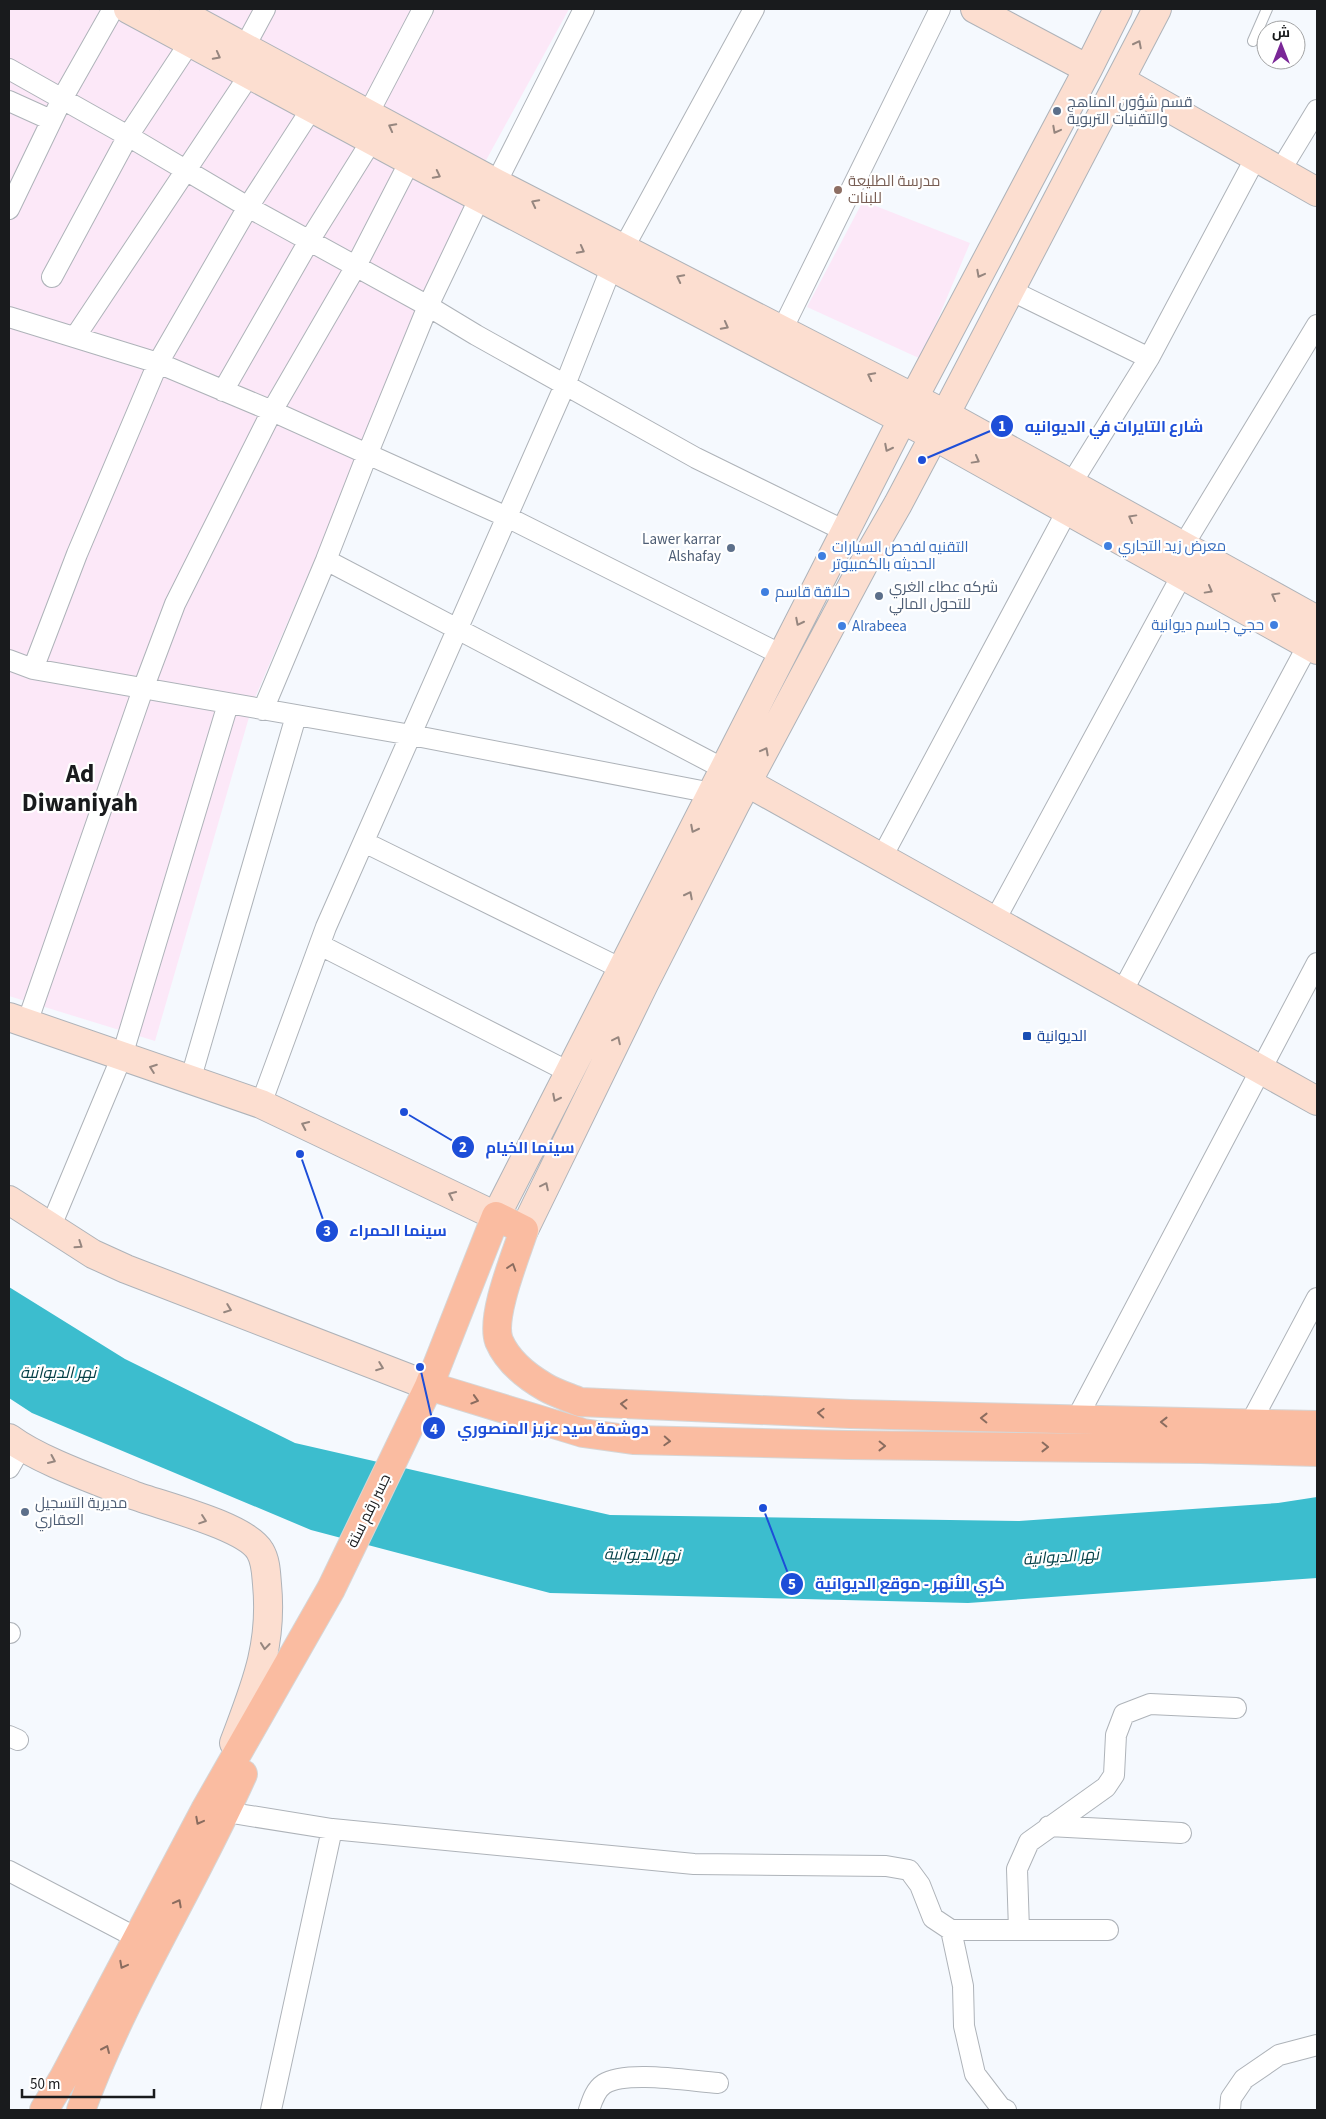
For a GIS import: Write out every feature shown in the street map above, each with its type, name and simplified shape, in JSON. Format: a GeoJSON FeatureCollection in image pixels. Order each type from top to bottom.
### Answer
{"type":"FeatureCollection","features":[{"type":"Feature","properties":{"kind":"main road"},"geometry":{"type":"LineString","coordinates":[[128,9],[190,42],[247,61],[368,114],[488,190],[908,409],[1071,484],[1317,620]]}},
{"type":"Feature","properties":{"kind":"main road"},"geometry":{"type":"LineString","coordinates":[[174,9],[312,108],[410,161],[488,190]]}},
{"type":"Feature","properties":{"kind":"main road"},"geometry":{"type":"LineString","coordinates":[[975,9],[1088,69]]}},
{"type":"Feature","properties":{"kind":"main road"},"geometry":{"type":"LineString","coordinates":[[496,1216],[845,531],[1118,9]]}},
{"type":"Feature","properties":{"kind":"main road"},"geometry":{"type":"LineString","coordinates":[[1157,9],[940,425],[867,558],[648,976],[524,1230],[500,1304],[498,1320],[499,1340],[508,1358],[523,1372],[545,1387],[580,1402],[850,1414],[1076,1420],[1317,1452]]}},
{"type":"Feature","properties":{"kind":"main road"},"geometry":{"type":"LineString","coordinates":[[1120,80],[1317,192]]}},
{"type":"Feature","properties":{"kind":"main road"},"geometry":{"type":"LineString","coordinates":[[618,257],[782,330],[908,409]]}},
{"type":"Feature","properties":{"kind":"main road"},"geometry":{"type":"LineString","coordinates":[[940,425],[1067,511],[1312,648]]}},
{"type":"Feature","properties":{"kind":"main road"},"geometry":{"type":"LineString","coordinates":[[748,783],[1317,1101]]}},
{"type":"Feature","properties":{"kind":"main road"},"geometry":{"type":"LineString","coordinates":[[18,1020],[190,1081],[262,1104],[524,1230]]}},
{"type":"Feature","properties":{"kind":"main road"},"geometry":{"type":"LineString","coordinates":[[9,1200],[93,1254],[126,1270],[429,1386],[583,1433],[633,1440],[672,1442],[848,1445],[1202,1436],[1251,1422],[1317,1425]]}},
{"type":"Feature","properties":{"kind":"main road","name":"جسر رقم ستة"},"geometry":{"type":"LineString","coordinates":[[294,1658],[331,1589],[429,1386],[496,1216]]}},
{"type":"Feature","properties":{"kind":"main road"},"geometry":{"type":"LineString","coordinates":[[848,1445],[850,1414]]}},
{"type":"Feature","properties":{"kind":"main road"},"geometry":{"type":"LineString","coordinates":[[13,1451],[226,1528],[242,1535],[260,1551],[266,1566],[268,1596],[264,1655],[259,1676],[219,1784]]}},
{"type":"Feature","properties":{"kind":"main road"},"geometry":{"type":"LineString","coordinates":[[46,2105],[219,1784],[294,1658]]}},
{"type":"Feature","properties":{"kind":"main road"},"geometry":{"type":"LineString","coordinates":[[81,2110],[139,1978],[226,1812],[294,1658]]}},
{"type":"Feature","properties":{"kind":"street"},"geometry":{"type":"LineString","coordinates":[[9,209],[14,187],[113,9]]}},
{"type":"Feature","properties":{"kind":"street"},"geometry":{"type":"LineString","coordinates":[[75,337],[185,170],[247,61],[265,9]]}},
{"type":"Feature","properties":{"kind":"street"},"geometry":{"type":"LineString","coordinates":[[368,114],[423,9]]}},
{"type":"Feature","properties":{"kind":"street"},"geometry":{"type":"LineString","coordinates":[[263,710],[326,560],[428,306],[584,9]]}},
{"type":"Feature","properties":{"kind":"street"},"geometry":{"type":"LineString","coordinates":[[262,1104],[320,945],[565,385],[618,257],[754,9]]}},
{"type":"Feature","properties":{"kind":"street"},"geometry":{"type":"LineString","coordinates":[[782,330],[940,9]]}},
{"type":"Feature","properties":{"kind":"street"},"geometry":{"type":"LineString","coordinates":[[52,277],[128,136],[190,42]]}},
{"type":"Feature","properties":{"kind":"street"},"geometry":{"type":"LineString","coordinates":[[9,69],[248,207],[428,306],[696,458],[845,531]]}},
{"type":"Feature","properties":{"kind":"street"},"geometry":{"type":"LineString","coordinates":[[9,101],[51,120]]}},
{"type":"Feature","properties":{"kind":"street"},"geometry":{"type":"LineString","coordinates":[[33,669],[77,554],[158,364],[248,207],[312,108]]}},
{"type":"Feature","properties":{"kind":"street"},"geometry":{"type":"LineString","coordinates":[[1280,171],[1317,110]]}},
{"type":"Feature","properties":{"kind":"street"},"geometry":{"type":"LineString","coordinates":[[223,391],[309,241],[372,140]]}},
{"type":"Feature","properties":{"kind":"street"},"geometry":{"type":"LineString","coordinates":[[1071,484],[1149,358],[1256,156]]}},
{"type":"Feature","properties":{"kind":"street"},"geometry":{"type":"LineString","coordinates":[[18,1020],[174,604],[272,411],[356,266],[410,161]]}},
{"type":"Feature","properties":{"kind":"street"},"geometry":{"type":"LineString","coordinates":[[1010,290],[1149,358]]}},
{"type":"Feature","properties":{"kind":"street"},"geometry":{"type":"LineString","coordinates":[[9,317],[158,364],[272,411],[507,517],[782,654]]}},
{"type":"Feature","properties":{"kind":"street"},"geometry":{"type":"LineString","coordinates":[[1183,546],[1317,325]]}},
{"type":"Feature","properties":{"kind":"street"},"geometry":{"type":"LineString","coordinates":[[882,857],[1067,511]]}},
{"type":"Feature","properties":{"kind":"street"},"geometry":{"type":"LineString","coordinates":[[326,560],[724,769]]}},
{"type":"Feature","properties":{"kind":"street"},"geometry":{"type":"LineString","coordinates":[[995,920],[1182,574]]}},
{"type":"Feature","properties":{"kind":"street"},"geometry":{"type":"LineString","coordinates":[[1122,992],[1312,648]]}},
{"type":"Feature","properties":{"kind":"street"},"geometry":{"type":"LineString","coordinates":[[10,665],[411,735],[712,793]]}},
{"type":"Feature","properties":{"kind":"street"},"geometry":{"type":"LineString","coordinates":[[51,1226],[122,1056],[228,704]]}},
{"type":"Feature","properties":{"kind":"street"},"geometry":{"type":"LineString","coordinates":[[190,1081],[296,716]]}},
{"type":"Feature","properties":{"kind":"street"},"geometry":{"type":"LineString","coordinates":[[364,842],[622,969]]}},
{"type":"Feature","properties":{"kind":"street"},"geometry":{"type":"LineString","coordinates":[[320,945],[569,1072]]}},
{"type":"Feature","properties":{"kind":"street"},"geometry":{"type":"LineString","coordinates":[[1076,1420],[1317,963]]}},
{"type":"Feature","properties":{"kind":"street"},"geometry":{"type":"LineString","coordinates":[[1251,1422],[1317,1298]]}},
{"type":"Feature","properties":{"kind":"street"},"geometry":{"type":"LineString","coordinates":[[1019,1930],[1017,1870],[1029,1842],[1106,1787],[1114,1775],[1116,1736],[1124,1714],[1150,1704],[1236,1708]]}},
{"type":"Feature","properties":{"kind":"street"},"geometry":{"type":"LineString","coordinates":[[226,1812],[332,1829],[694,1864],[886,1866],[909,1870],[920,1885],[933,1918],[952,1930],[1108,1930]]}},
{"type":"Feature","properties":{"kind":"street"},"geometry":{"type":"LineString","coordinates":[[1049,1826],[1181,1833]]}},
{"type":"Feature","properties":{"kind":"street"},"geometry":{"type":"LineString","coordinates":[[271,2110],[332,1829]]}},
{"type":"Feature","properties":{"kind":"street"},"geometry":{"type":"LineString","coordinates":[[9,1871],[137,1938]]}},
{"type":"Feature","properties":{"kind":"street"},"geometry":{"type":"LineString","coordinates":[[952,1930],[963,1986],[964,2026],[975,2074],[1001,2108],[1006,2110]]}},
{"type":"Feature","properties":{"kind":"street"},"geometry":{"type":"LineString","coordinates":[[1230,2110],[1231,2098],[1244,2079],[1279,2055],[1317,2045]]}},
{"type":"Feature","properties":{"kind":"street"},"geometry":{"type":"LineString","coordinates":[[589,2110],[593,2097],[602,2085],[617,2078],[640,2077],[718,2083]]}},
{"type":"Feature","properties":{"kind":"lane"},"geometry":{"type":"LineString","coordinates":[[1253,41],[1267,9]]}},
{"type":"Feature","properties":{"kind":"shaded area"},"geometry":{"type":"Polygon","coordinates":[[[9,9],[105,9],[469,202],[254,700],[155,1041],[9,996],[9,9]]]}},
{"type":"Feature","properties":{"kind":"shaded area"},"geometry":{"type":"Polygon","coordinates":[[[203,9],[569,9],[484,164],[203,9]]]}},
{"type":"Feature","properties":{"kind":"shaded area"},"geometry":{"type":"Polygon","coordinates":[[[863,201],[970,243],[921,359],[807,307],[863,201]]]}},
{"type":"Feature","properties":{"kind":"water","name":"نهر الديوانية"},"geometry":{"type":"Polygon","coordinates":[[[9,1287],[125,1359],[295,1443],[610,1515],[1019,1521],[1278,1503],[1317,1497],[1317,1578],[968,1603],[550,1593],[311,1530],[32,1413],[9,1398],[9,1287]]]}},
{"type":"Feature","properties":{"kind":"place","name":"قسم شؤون المناهج والتقنيات التربوية"},"geometry":{"type":"Point","coordinates":[1057,111]}},
{"type":"Feature","properties":{"kind":"place","name":"مدرسة الطليعة للبنات"},"geometry":{"type":"Point","coordinates":[838,190]}},
{"type":"Feature","properties":{"kind":"place","name":"شارع التايرات في الديوانيه"},"geometry":{"type":"Point","coordinates":[922,460]}},
{"type":"Feature","properties":{"kind":"place","name":"معرض زيد التجاري"},"geometry":{"type":"Point","coordinates":[1108,546]}},
{"type":"Feature","properties":{"kind":"place","name":"Lawer karrar Alshafay"},"geometry":{"type":"Point","coordinates":[731,548]}},
{"type":"Feature","properties":{"kind":"place","name":"التقنيه لفحص السيارات الحديثه بالكمبيوتر"},"geometry":{"type":"Point","coordinates":[822,556]}},
{"type":"Feature","properties":{"kind":"place","name":"حلاقة قاسم"},"geometry":{"type":"Point","coordinates":[765,592]}},
{"type":"Feature","properties":{"kind":"place","name":"شركه عطاء الغري للتحول المالي"},"geometry":{"type":"Point","coordinates":[879,596]}},
{"type":"Feature","properties":{"kind":"place","name":"حجي جاسم ديوانية"},"geometry":{"type":"Point","coordinates":[1274,625]}},
{"type":"Feature","properties":{"kind":"place","name":"Alrabeea"},"geometry":{"type":"Point","coordinates":[842,626]}},
{"type":"Feature","properties":{"kind":"place","name":"الديوانية"},"geometry":{"type":"Point","coordinates":[1027,1036]}},
{"type":"Feature","properties":{"kind":"place","name":"سينما الخيام"},"geometry":{"type":"Point","coordinates":[404,1112]}},
{"type":"Feature","properties":{"kind":"place","name":"سينما الحمراء"},"geometry":{"type":"Point","coordinates":[300,1154]}},
{"type":"Feature","properties":{"kind":"place","name":"دوشمة سيد عزيز المنصوري"},"geometry":{"type":"Point","coordinates":[420,1367]}},
{"type":"Feature","properties":{"kind":"place","name":"كري الأنهر - موقع الديوانية"},"geometry":{"type":"Point","coordinates":[763,1508]}},
{"type":"Feature","properties":{"kind":"place","name":"مديرية التسجيل العقاري"},"geometry":{"type":"Point","coordinates":[25,1512]}},
{"type":"Feature","properties":{"kind":"district","name":"Ad Diwaniyah"},"geometry":{"type":"Point","coordinates":[80,788]}}]}
